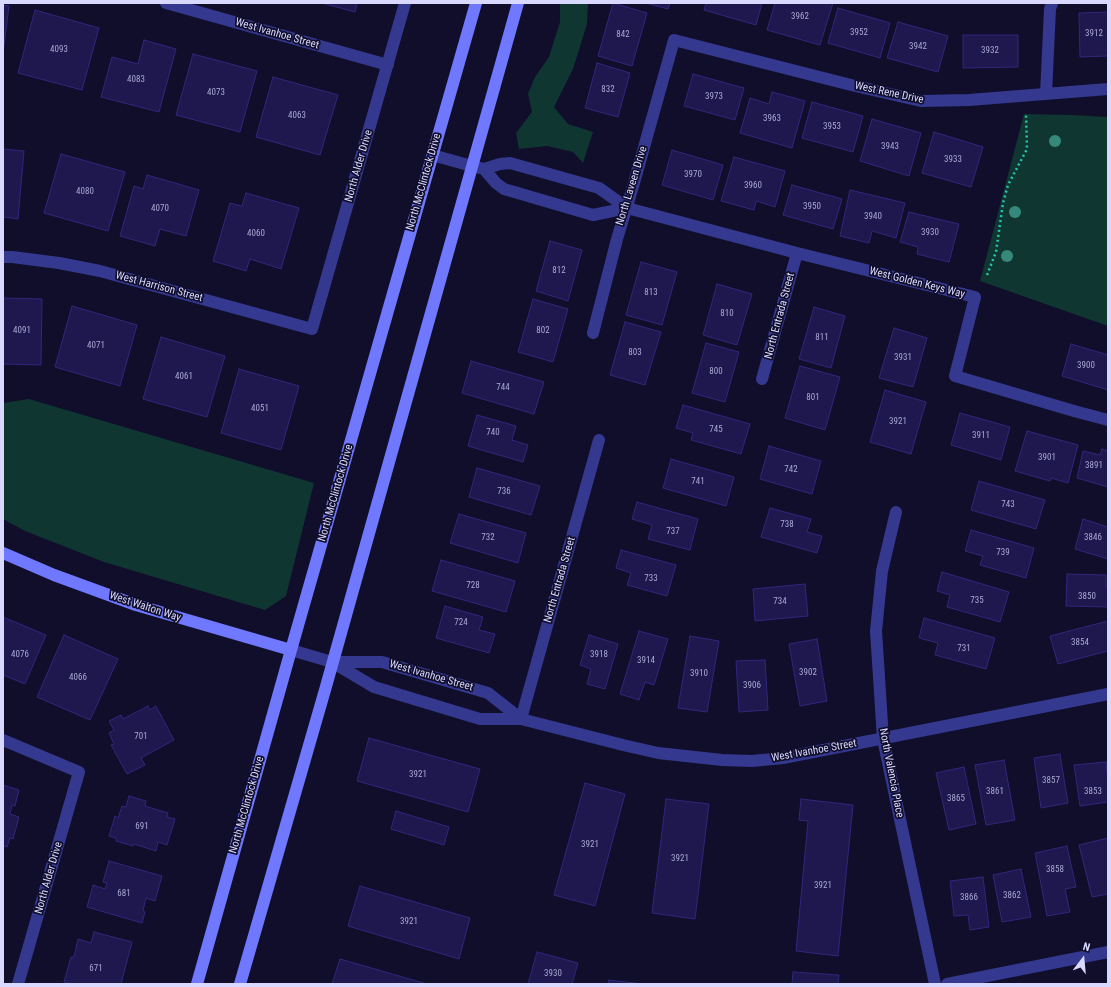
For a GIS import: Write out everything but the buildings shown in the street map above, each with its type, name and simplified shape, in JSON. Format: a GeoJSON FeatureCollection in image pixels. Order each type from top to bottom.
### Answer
{"type":"FeatureCollection","features":[{"type":"Feature","properties":{"kind":"main road","name":"North McClintock Drive"},"geometry":{"type":"LineString","coordinates":[[197,984],[476,3]]}},
{"type":"Feature","properties":{"kind":"main road"},"geometry":{"type":"LineString","coordinates":[[240,984],[518,3]]}},
{"type":"Feature","properties":{"kind":"main road","name":"West Walton Way"},"geometry":{"type":"LineString","coordinates":[[3,553],[54,575],[136,605],[291,650]]}},
{"type":"Feature","properties":{"kind":"street","name":"West Ivanhoe Street"},"geometry":{"type":"LineString","coordinates":[[166,3],[388,65]]}},
{"type":"Feature","properties":{"kind":"street","name":"North Alder Drive"},"geometry":{"type":"LineString","coordinates":[[312,329],[405,3]]}},
{"type":"Feature","properties":{"kind":"street"},"geometry":{"type":"LineString","coordinates":[[1046,94],[1050,9],[1052,3]]}},
{"type":"Feature","properties":{"kind":"street","name":"West Rene Drive"},"geometry":{"type":"LineString","coordinates":[[674,40],[921,101],[969,100],[1108,89]]}},
{"type":"Feature","properties":{"kind":"street","name":"North Laveen Drive"},"geometry":{"type":"LineString","coordinates":[[593,333],[617,239],[674,40]]}},
{"type":"Feature","properties":{"kind":"street","name":"West Golden Keys Way"},"geometry":{"type":"LineString","coordinates":[[432,155],[484,169],[500,164],[510,163],[599,188],[627,208],[797,253],[975,297],[954,376],[1074,412],[1108,420]]}},
{"type":"Feature","properties":{"kind":"street","name":"West Golden Keys Way"},"geometry":{"type":"LineString","coordinates":[[484,169],[496,183],[504,189],[593,215],[627,208]]}},
{"type":"Feature","properties":{"kind":"street","name":"North Entrada Street"},"geometry":{"type":"LineString","coordinates":[[762,379],[797,253]]}},
{"type":"Feature","properties":{"kind":"street","name":"West Harrison Street"},"geometry":{"type":"LineString","coordinates":[[3,257],[51,262],[100,271],[312,329]]}},
{"type":"Feature","properties":{"kind":"street","name":"North Entrada Street"},"geometry":{"type":"LineString","coordinates":[[521,719],[599,440]]}},
{"type":"Feature","properties":{"kind":"street","name":"North Valencia Place"},"geometry":{"type":"LineString","coordinates":[[896,512],[882,571],[876,630],[883,739],[935,984]]}},
{"type":"Feature","properties":{"kind":"street","name":"West Ivanhoe Street"},"geometry":{"type":"LineString","coordinates":[[291,650],[332,662],[374,687],[480,719],[521,719],[623,746],[658,753],[722,760],[752,761],[783,758],[1108,694]]}},
{"type":"Feature","properties":{"kind":"street","name":"West Ivanhoe Street"},"geometry":{"type":"LineString","coordinates":[[332,662],[382,662],[488,692],[521,719]]}},
{"type":"Feature","properties":{"kind":"street","name":"North Alder Drive"},"geometry":{"type":"LineString","coordinates":[[3,740],[79,772],[18,984]]}},
{"type":"Feature","properties":{"kind":"street"},"geometry":{"type":"LineString","coordinates":[[947,984],[1108,952]]}},
{"type":"Feature","properties":{"kind":"path"},"geometry":{"type":"LineString","coordinates":[[987,275],[996,252],[1003,203],[1008,185],[1027,149],[1026,114]]}},
{"type":"Feature","properties":{"kind":"green space"},"geometry":{"type":"Polygon","coordinates":[[[560,3],[588,3],[587,24],[573,69],[554,107],[568,124],[593,132],[583,163],[573,152],[547,146],[519,149],[516,133],[532,112],[528,94],[535,77],[549,57],[560,22],[560,3]]]}},
{"type":"Feature","properties":{"kind":"green space"},"geometry":{"type":"Polygon","coordinates":[[[1024,114],[1108,117],[1108,326],[980,281],[1024,114]]]}},
{"type":"Feature","properties":{"kind":"green space"},"geometry":{"type":"Polygon","coordinates":[[[29,399],[314,483],[286,596],[265,610],[104,562],[25,531],[3,519],[3,403],[29,399]]]}}]}
